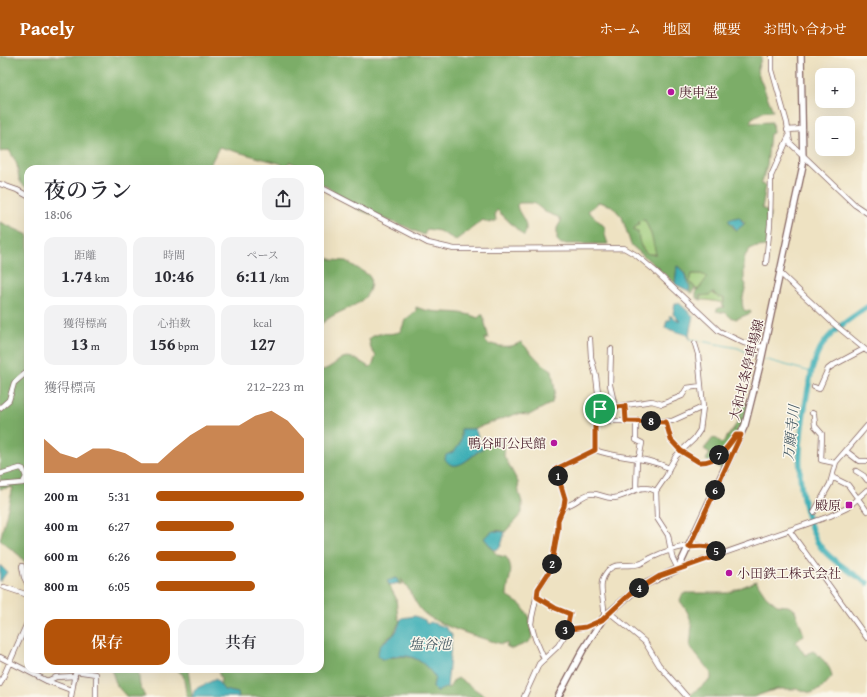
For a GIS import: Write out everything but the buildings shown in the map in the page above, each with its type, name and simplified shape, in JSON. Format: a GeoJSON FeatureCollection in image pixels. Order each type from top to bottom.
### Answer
{"type":"FeatureCollection","features":[{"type":"Feature","properties":{"kind":"main road","name":"大和北条停車場線"},"geometry":{"type":"LineString","coordinates":[[678,569],[741,435],[750,410],[801,175],[803,129],[801,56]]}},
{"type":"Feature","properties":{"kind":"main road"},"geometry":{"type":"LineString","coordinates":[[558,697],[603,619],[609,612],[639,587],[678,569]]}},
{"type":"Feature","properties":{"kind":"street"},"geometry":{"type":"LineString","coordinates":[[772,56],[772,70],[787,122],[788,138],[790,143],[855,205],[867,213]]}},
{"type":"Feature","properties":{"kind":"street"},"geometry":{"type":"LineString","coordinates":[[787,130],[803,129]]}},
{"type":"Feature","properties":{"kind":"street"},"geometry":{"type":"LineString","coordinates":[[766,263],[770,224],[771,176],[788,138]]}},
{"type":"Feature","properties":{"kind":"street"},"geometry":{"type":"LineString","coordinates":[[0,184],[24,194]]}},
{"type":"Feature","properties":{"kind":"street"},"geometry":{"type":"LineString","coordinates":[[324,189],[428,243],[454,249],[624,248],[636,255],[654,270],[719,331],[739,341],[764,347]]}},
{"type":"Feature","properties":{"kind":"street"},"geometry":{"type":"LineString","coordinates":[[780,273],[833,323],[865,350],[832,366],[828,369],[819,389],[814,387]]}},
{"type":"Feature","properties":{"kind":"street"},"geometry":{"type":"LineString","coordinates":[[590,339],[591,357],[596,376],[600,409],[597,421],[595,450]]}},
{"type":"Feature","properties":{"kind":"street"},"geometry":{"type":"LineString","coordinates":[[695,344],[698,354],[703,407],[700,430],[698,436],[681,451],[656,490],[657,518],[668,534],[674,564],[678,569],[836,513],[867,490]]}},
{"type":"Feature","properties":{"kind":"street"},"geometry":{"type":"LineString","coordinates":[[611,348],[611,389],[615,407]]}},
{"type":"Feature","properties":{"kind":"street"},"geometry":{"type":"LineString","coordinates":[[0,408],[9,400],[14,383],[24,374]]}},
{"type":"Feature","properties":{"kind":"street"},"geometry":{"type":"LineString","coordinates":[[600,409],[652,401],[662,404],[682,396],[687,388],[701,386]]}},
{"type":"Feature","properties":{"kind":"street"},"geometry":{"type":"LineString","coordinates":[[625,406],[626,421]]}},
{"type":"Feature","properties":{"kind":"street"},"geometry":{"type":"LineString","coordinates":[[597,421],[666,422],[672,421],[703,407]]}},
{"type":"Feature","properties":{"kind":"street"},"geometry":{"type":"LineString","coordinates":[[812,413],[814,414],[815,426],[822,434],[821,460],[836,463]]}},
{"type":"Feature","properties":{"kind":"street"},"geometry":{"type":"LineString","coordinates":[[636,421],[636,440],[642,443],[638,458],[636,489]]}},
{"type":"Feature","properties":{"kind":"street"},"geometry":{"type":"LineString","coordinates":[[666,422],[671,440],[681,451],[696,461],[704,462],[717,458],[729,446],[736,435],[741,435]]}},
{"type":"Feature","properties":{"kind":"street"},"geometry":{"type":"LineString","coordinates":[[814,512],[832,478],[836,463],[867,426]]}},
{"type":"Feature","properties":{"kind":"street"},"geometry":{"type":"LineString","coordinates":[[544,659],[531,624],[538,589],[551,569],[558,529],[558,520],[564,506],[565,499],[556,469],[595,450],[609,455],[638,458],[669,468]]}},
{"type":"Feature","properties":{"kind":"street"},"geometry":{"type":"LineString","coordinates":[[846,451],[859,461],[867,461]]}},
{"type":"Feature","properties":{"kind":"street"},"geometry":{"type":"LineString","coordinates":[[0,474],[20,468],[23,469],[24,472]]}},
{"type":"Feature","properties":{"kind":"street"},"geometry":{"type":"LineString","coordinates":[[856,471],[867,480]]}},
{"type":"Feature","properties":{"kind":"street"},"geometry":{"type":"LineString","coordinates":[[832,478],[844,482],[867,511]]}},
{"type":"Feature","properties":{"kind":"street"},"geometry":{"type":"LineString","coordinates":[[0,485],[18,485],[24,481]]}},
{"type":"Feature","properties":{"kind":"street"},"geometry":{"type":"LineString","coordinates":[[564,506],[573,504],[589,494],[596,493],[607,498],[614,498],[636,489],[650,488],[656,490]]}},
{"type":"Feature","properties":{"kind":"street"},"geometry":{"type":"LineString","coordinates":[[789,530],[867,638]]}},
{"type":"Feature","properties":{"kind":"street"},"geometry":{"type":"LineString","coordinates":[[566,632],[570,629],[586,627],[603,619],[604,602],[600,584],[607,571],[619,564],[640,564],[671,550],[689,547],[707,546],[714,549],[719,555]]}},
{"type":"Feature","properties":{"kind":"street"},"geometry":{"type":"LineString","coordinates":[[22,566],[24,577]]}},
{"type":"Feature","properties":{"kind":"street"},"geometry":{"type":"LineString","coordinates":[[4,587],[24,594]]}},
{"type":"Feature","properties":{"kind":"street"},"geometry":{"type":"LineString","coordinates":[[524,697],[536,669],[558,646],[566,632],[570,614],[555,608],[537,597]]}},
{"type":"Feature","properties":{"kind":"street"},"geometry":{"type":"LineString","coordinates":[[609,612],[645,642],[659,665],[687,697]]}},
{"type":"Feature","properties":{"kind":"street"},"geometry":{"type":"LineString","coordinates":[[0,684],[24,629]]}},
{"type":"Feature","properties":{"kind":"street"},"geometry":{"type":"LineString","coordinates":[[0,657],[24,669]]}},
{"type":"Feature","properties":{"kind":"street"},"geometry":{"type":"LineString","coordinates":[[32,673],[47,681],[72,690]]}},
{"type":"Feature","properties":{"kind":"street"},"geometry":{"type":"LineString","coordinates":[[47,681],[56,676],[70,673]]}},
{"type":"Feature","properties":{"kind":"street"},"geometry":{"type":"LineString","coordinates":[[71,697],[72,690],[74,688],[75,673]]}},
{"type":"Feature","properties":{"kind":"street"},"geometry":{"type":"LineString","coordinates":[[93,673],[97,675],[96,697]]}},
{"type":"Feature","properties":{"kind":"green space"},"geometry":{"type":"Polygon","coordinates":[[[0,56],[762,56],[757,71],[773,111],[765,111],[752,118],[750,123],[772,122],[773,133],[770,134],[767,165],[761,184],[766,186],[762,208],[770,213],[766,246],[751,248],[745,256],[744,281],[746,285],[742,301],[745,311],[750,310],[751,313],[736,319],[730,317],[726,313],[716,311],[718,308],[725,307],[721,305],[724,303],[724,298],[718,297],[713,292],[710,295],[699,296],[701,300],[696,298],[696,289],[698,290],[706,279],[706,276],[701,274],[692,274],[690,282],[695,288],[691,294],[686,276],[677,266],[675,283],[631,245],[622,217],[612,206],[599,202],[588,211],[605,227],[605,235],[608,244],[561,244],[557,240],[557,228],[561,221],[558,217],[545,212],[534,203],[519,203],[517,205],[526,226],[524,236],[497,210],[495,213],[496,221],[489,223],[483,220],[456,240],[439,231],[427,229],[424,235],[404,226],[359,210],[324,185],[324,165],[297,165],[289,162],[288,165],[282,165],[219,147],[210,165],[24,165],[24,186],[20,181],[17,165],[9,150],[0,152],[0,56]],[[739,217],[728,220],[736,231],[745,223],[739,217]],[[645,220],[638,221],[639,224],[634,228],[634,231],[638,232],[640,245],[647,253],[656,254],[651,234],[645,220]]]}},
{"type":"Feature","properties":{"kind":"green space"},"geometry":{"type":"Polygon","coordinates":[[[639,220],[645,220],[657,254],[647,254],[639,243],[638,232],[634,231],[634,228],[637,226],[639,220]]]}},
{"type":"Feature","properties":{"kind":"green space"},"geometry":{"type":"Polygon","coordinates":[[[0,222],[24,233],[24,561],[0,540],[13,487],[0,489],[0,222]]]}},
{"type":"Feature","properties":{"kind":"green space"},"geometry":{"type":"Polygon","coordinates":[[[324,257],[333,260],[346,261],[370,276],[371,284],[366,296],[356,305],[332,316],[324,322],[324,257]]]}},
{"type":"Feature","properties":{"kind":"green space"},"geometry":{"type":"Polygon","coordinates":[[[692,274],[701,274],[706,276],[706,281],[697,290],[690,282],[692,274]]]}},
{"type":"Feature","properties":{"kind":"green space"},"geometry":{"type":"Polygon","coordinates":[[[711,292],[718,297],[724,298],[724,303],[701,300],[698,298],[711,292]]]}},
{"type":"Feature","properties":{"kind":"green space"},"geometry":{"type":"Polygon","coordinates":[[[416,307],[431,311],[463,313],[478,318],[483,315],[489,339],[485,338],[485,341],[489,345],[510,346],[521,342],[541,363],[552,370],[555,391],[552,403],[529,415],[516,414],[473,429],[461,429],[459,445],[454,451],[446,455],[445,459],[451,465],[458,465],[465,462],[491,442],[498,440],[505,441],[504,456],[518,482],[522,502],[522,513],[505,532],[499,530],[493,531],[484,538],[497,555],[506,557],[509,562],[511,571],[507,596],[521,605],[529,616],[532,638],[527,643],[512,649],[506,646],[508,644],[483,639],[446,626],[435,621],[421,610],[401,579],[403,584],[398,584],[397,578],[387,581],[396,598],[398,618],[400,621],[393,635],[380,645],[378,655],[381,659],[403,656],[419,661],[435,677],[433,687],[436,692],[447,687],[449,688],[454,680],[459,678],[486,697],[239,697],[238,693],[224,690],[220,685],[221,679],[219,673],[324,673],[324,370],[346,357],[359,361],[369,367],[372,366],[376,356],[371,349],[369,339],[378,334],[397,333],[401,331],[405,320],[416,311],[416,307]]]}},
{"type":"Feature","properties":{"kind":"green space"},"geometry":{"type":"Polygon","coordinates":[[[741,402],[747,402],[750,407],[743,424],[735,434],[733,444],[735,445],[722,469],[706,460],[710,453],[704,449],[713,438],[722,443],[726,439],[739,419],[741,402]]]}},
{"type":"Feature","properties":{"kind":"green space"},"geometry":{"type":"Polygon","coordinates":[[[756,581],[766,596],[777,605],[788,606],[795,610],[804,635],[796,642],[805,655],[813,651],[822,659],[830,669],[832,677],[821,689],[811,693],[798,689],[777,689],[753,697],[690,697],[689,696],[711,679],[711,673],[690,647],[691,623],[685,607],[680,601],[682,595],[686,593],[728,593],[756,581]]]}},
{"type":"Feature","properties":{"kind":"green space"},"geometry":{"type":"Polygon","coordinates":[[[112,673],[138,673],[140,686],[145,697],[127,697],[117,686],[112,673]]]}},
{"type":"Feature","properties":{"kind":"green space"},"geometry":{"type":"Polygon","coordinates":[[[181,673],[189,673],[192,697],[187,697],[183,675],[181,673]]]}},
{"type":"Feature","properties":{"kind":"water"},"geometry":{"type":"Polygon","coordinates":[[[739,217],[744,224],[737,230],[728,220],[739,217]]]}},
{"type":"Feature","properties":{"kind":"water"},"geometry":{"type":"Polygon","coordinates":[[[677,266],[682,270],[686,278],[690,289],[689,291],[675,284],[677,266]]]}},
{"type":"Feature","properties":{"kind":"water"},"geometry":{"type":"Polygon","coordinates":[[[675,303],[679,303],[693,316],[689,334],[690,339],[687,335],[665,328],[667,320],[671,320],[669,316],[681,322],[673,314],[675,303]]]}},
{"type":"Feature","properties":{"kind":"water"},"geometry":{"type":"Polygon","coordinates":[[[461,429],[475,429],[483,448],[459,465],[449,464],[445,459],[446,455],[454,451],[459,445],[461,429]]]}},
{"type":"Feature","properties":{"kind":"water"},"geometry":{"type":"Polygon","coordinates":[[[493,531],[505,532],[501,546],[496,550],[493,549],[484,538],[493,531]]]}},
{"type":"Feature","properties":{"kind":"water"},"geometry":{"type":"Polygon","coordinates":[[[0,565],[7,572],[0,582],[0,565]]]}},
{"type":"Feature","properties":{"kind":"water"},"geometry":{"type":"Polygon","coordinates":[[[396,578],[399,583],[390,585],[387,581],[396,578]]]}},
{"type":"Feature","properties":{"kind":"water","name":"塩谷池"},"geometry":{"type":"Polygon","coordinates":[[[415,616],[425,620],[428,624],[430,622],[445,627],[452,635],[447,687],[436,692],[433,687],[435,677],[425,665],[419,661],[408,656],[381,659],[378,655],[380,646],[393,636],[402,618],[415,616]]]}},
{"type":"Feature","properties":{"kind":"water"},"geometry":{"type":"Polygon","coordinates":[[[216,679],[224,690],[238,693],[239,697],[192,697],[195,689],[216,679]]]}},
{"type":"Feature","properties":{"kind":"waterway","name":"万願寺川"},"geometry":{"type":"LineString","coordinates":[[867,307],[835,331],[824,343],[817,355],[804,411],[800,442],[801,487],[810,525],[816,540],[830,557],[867,583]]}},
{"type":"Feature","properties":{"kind":"waterway"},"geometry":{"type":"LineString","coordinates":[[690,339],[738,348],[759,358]]}},
{"type":"Feature","properties":{"kind":"waterway"},"geometry":{"type":"LineString","coordinates":[[764,359],[811,372]]}},
{"type":"Feature","properties":{"kind":"place","name":"庚申堂"},"geometry":{"type":"Point","coordinates":[671,92]}},
{"type":"Feature","properties":{"kind":"place","name":"鴨谷町公民館"},"geometry":{"type":"Point","coordinates":[554,443]}},
{"type":"Feature","properties":{"kind":"place","name":"殿原"},"geometry":{"type":"Point","coordinates":[849,505]}},
{"type":"Feature","properties":{"kind":"place","name":"小田鉄工株式会社"},"geometry":{"type":"Point","coordinates":[729,573]}},
{"type":"Feature","properties":{"kind":"route"},"geometry":{"type":"LineString","coordinates":[[625,406],[626,421],[666,422],[671,440],[681,451],[699,462],[717,458],[729,446],[736,435],[741,435],[689,547],[707,546],[714,549],[719,555],[660,576],[639,587],[621,601],[602,620],[601,619],[586,627],[570,629],[566,632],[565,629],[571,616],[570,614],[555,608],[537,597],[538,589],[546,579],[551,569],[558,529],[557,524],[564,506],[565,499],[556,469],[595,450],[595,425],[600,409],[625,406]]}}]}
